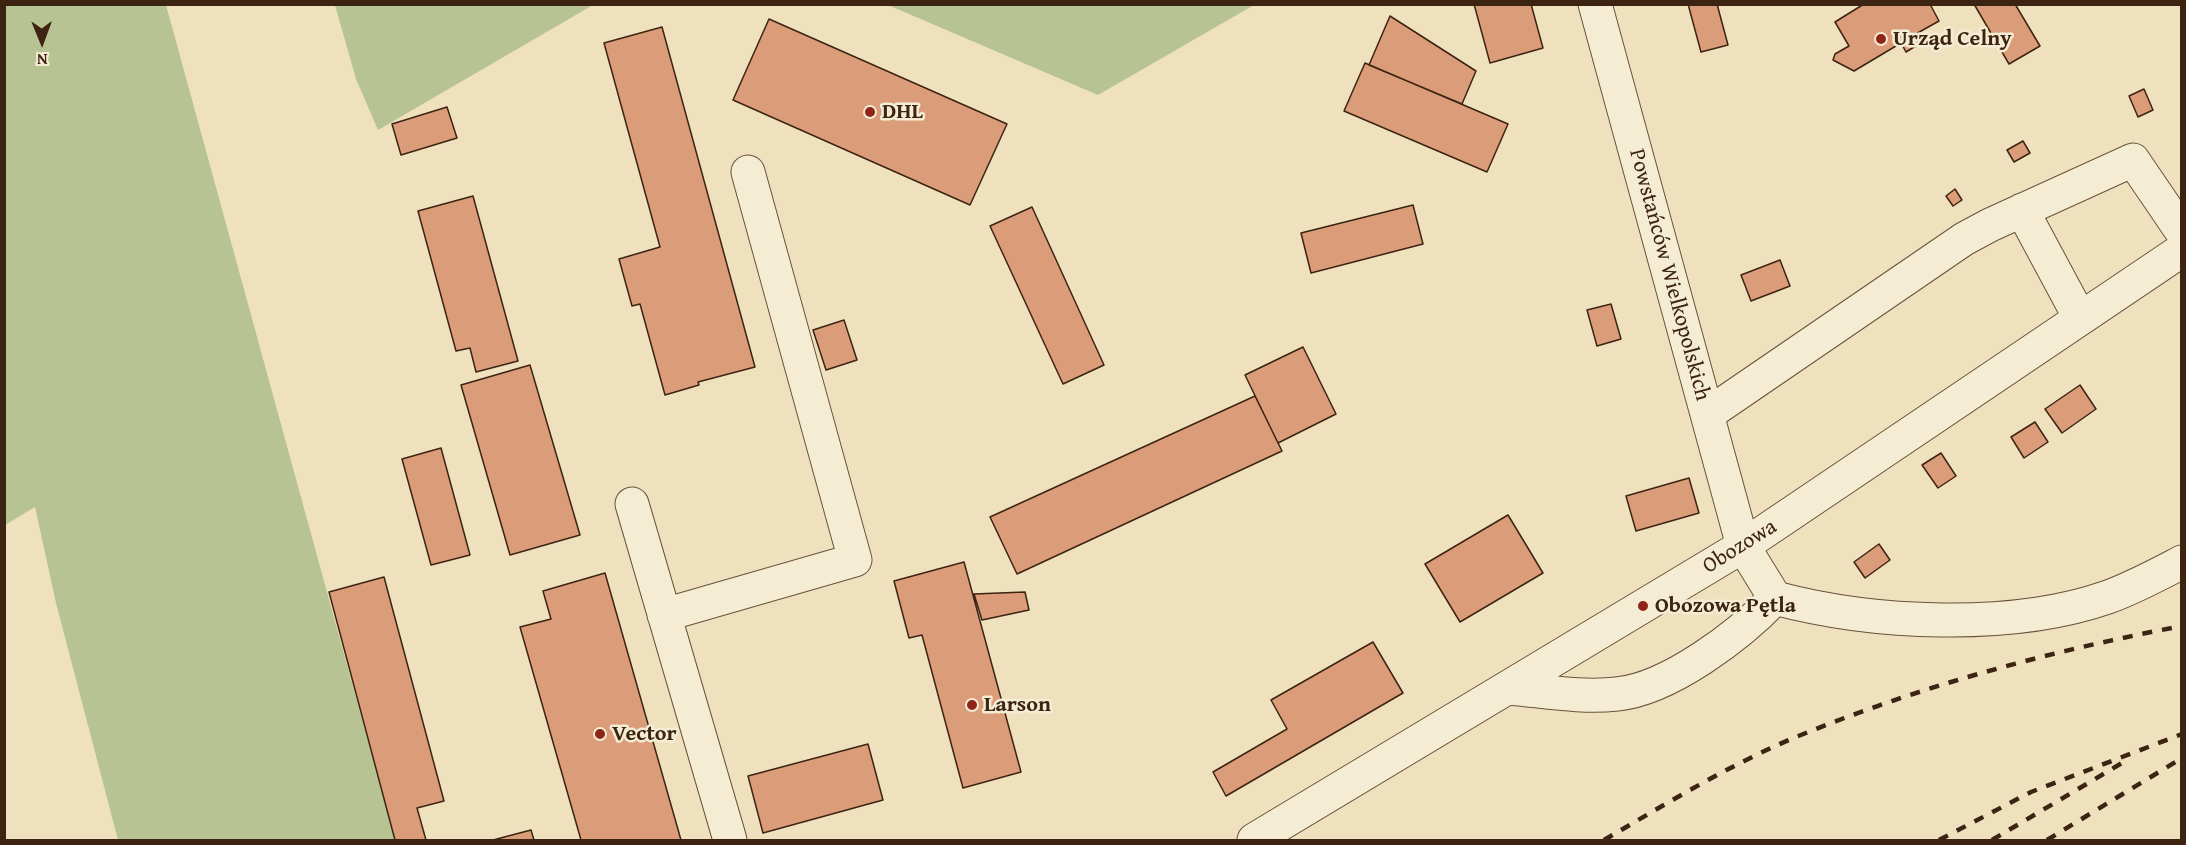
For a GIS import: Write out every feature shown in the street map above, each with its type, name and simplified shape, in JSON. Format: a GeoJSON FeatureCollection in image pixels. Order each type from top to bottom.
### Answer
{"type":"FeatureCollection","features":[{"type":"Feature","properties":{"kind":"street","name":"Powstańców Wielkopolskich"},"geometry":{"type":"LineString","coordinates":[[1595,4],[1743,546],[1775,598]]}},
{"type":"Feature","properties":{"kind":"street"},"geometry":{"type":"LineString","coordinates":[[1708,414],[1964,239],[2133,160],[2181,232]]}},
{"type":"Feature","properties":{"kind":"street"},"geometry":{"type":"LineString","coordinates":[[664,615],[855,560],[748,172]]}},
{"type":"Feature","properties":{"kind":"street"},"geometry":{"type":"LineString","coordinates":[[2022,210],[2080,318]]}},
{"type":"Feature","properties":{"kind":"street","name":"Obozowa"},"geometry":{"type":"LineString","coordinates":[[1254,840],[1743,546],[2181,250]]}},
{"type":"Feature","properties":{"kind":"street"},"geometry":{"type":"LineString","coordinates":[[632,504],[729,840]]}},
{"type":"Feature","properties":{"kind":"street"},"geometry":{"type":"LineString","coordinates":[[1508,688],[1598,696],[1641,690],[1660,682],[1729,641],[1749,625],[1775,598],[1849,614],[1899,618],[1961,619],[2021,615],[2077,606],[2107,597],[2181,562]]}},
{"type":"Feature","properties":{"kind":"green space"},"geometry":{"type":"Polygon","coordinates":[[[335,4],[593,5],[378,130],[356,79],[335,4]]]}},
{"type":"Feature","properties":{"kind":"green space"},"geometry":{"type":"Polygon","coordinates":[[[5,5],[166,5],[395,840],[118,840],[56,603],[35,507],[5,525],[5,5]]]}},
{"type":"Feature","properties":{"kind":"green space"},"geometry":{"type":"Polygon","coordinates":[[[888,5],[1254,5],[1098,95],[888,5]]]}},
{"type":"Feature","properties":{"kind":"building"},"geometry":{"type":"Polygon","coordinates":[[[1474,4],[1531,4],[1543,48],[1490,63],[1474,4]]]}},
{"type":"Feature","properties":{"kind":"building"},"geometry":{"type":"Polygon","coordinates":[[[1688,4],[1717,4],[1728,45],[1701,52],[1688,4]]]}},
{"type":"Feature","properties":{"kind":"building","name":"Urząd Celny"},"geometry":{"type":"Polygon","coordinates":[[[1864,4],[1930,4],[1939,21],[1914,35],[1919,44],[1906,52],[1901,43],[1854,71],[1833,60],[1835,54],[1849,46],[1835,22],[1864,4]]]}},
{"type":"Feature","properties":{"kind":"building"},"geometry":{"type":"Polygon","coordinates":[[[1974,4],[2015,4],[2040,46],[2009,64],[1974,4]]]}},
{"type":"Feature","properties":{"kind":"building"},"geometry":{"type":"Polygon","coordinates":[[[1390,16],[1476,71],[1462,104],[1369,65],[1390,16]]]}},
{"type":"Feature","properties":{"kind":"building","name":"DHL"},"geometry":{"type":"Polygon","coordinates":[[[769,19],[1007,124],[970,205],[733,100],[769,19]]]}},
{"type":"Feature","properties":{"kind":"building"},"geometry":{"type":"Polygon","coordinates":[[[662,27],[755,367],[698,382],[699,385],[665,395],[640,304],[632,306],[619,259],[660,247],[604,43],[662,27]]]}},
{"type":"Feature","properties":{"kind":"building"},"geometry":{"type":"Polygon","coordinates":[[[1365,63],[1508,124],[1487,172],[1344,111],[1365,63]]]}},
{"type":"Feature","properties":{"kind":"building"},"geometry":{"type":"Polygon","coordinates":[[[2144,89],[2153,110],[2138,117],[2129,96],[2144,89]]]}},
{"type":"Feature","properties":{"kind":"building"},"geometry":{"type":"Polygon","coordinates":[[[447,107],[457,138],[401,155],[392,124],[447,107]]]}},
{"type":"Feature","properties":{"kind":"building"},"geometry":{"type":"Polygon","coordinates":[[[2023,141],[2030,153],[2014,162],[2007,150],[2023,141]]]}},
{"type":"Feature","properties":{"kind":"building"},"geometry":{"type":"Polygon","coordinates":[[[1955,189],[1962,200],[1953,206],[1946,196],[1955,189]]]}},
{"type":"Feature","properties":{"kind":"building"},"geometry":{"type":"Polygon","coordinates":[[[473,196],[518,361],[476,372],[470,348],[456,351],[418,211],[473,196]]]}},
{"type":"Feature","properties":{"kind":"building"},"geometry":{"type":"Polygon","coordinates":[[[1413,205],[1423,244],[1311,273],[1301,233],[1413,205]]]}},
{"type":"Feature","properties":{"kind":"building"},"geometry":{"type":"Polygon","coordinates":[[[1032,207],[1104,365],[1063,384],[990,226],[1032,207]]]}},
{"type":"Feature","properties":{"kind":"building"},"geometry":{"type":"Polygon","coordinates":[[[1780,260],[1790,286],[1751,301],[1741,275],[1780,260]]]}},
{"type":"Feature","properties":{"kind":"building"},"geometry":{"type":"Polygon","coordinates":[[[1611,304],[1621,339],[1597,346],[1587,310],[1611,304]]]}},
{"type":"Feature","properties":{"kind":"building"},"geometry":{"type":"Polygon","coordinates":[[[844,320],[857,360],[826,370],[813,330],[844,320]]]}},
{"type":"Feature","properties":{"kind":"building"},"geometry":{"type":"Polygon","coordinates":[[[1303,347],[1336,414],[1278,443],[1245,375],[1303,347]]]}},
{"type":"Feature","properties":{"kind":"building"},"geometry":{"type":"Polygon","coordinates":[[[530,365],[580,535],[510,555],[461,385],[530,365]]]}},
{"type":"Feature","properties":{"kind":"building"},"geometry":{"type":"Polygon","coordinates":[[[2080,385],[2096,409],[2062,433],[2045,409],[2080,385]]]}},
{"type":"Feature","properties":{"kind":"building"},"geometry":{"type":"Polygon","coordinates":[[[1255,396],[1282,451],[1017,574],[990,517],[1255,396]]]}},
{"type":"Feature","properties":{"kind":"building"},"geometry":{"type":"Polygon","coordinates":[[[2035,422],[2048,442],[2024,458],[2011,437],[2035,422]]]}},
{"type":"Feature","properties":{"kind":"building"},"geometry":{"type":"Polygon","coordinates":[[[441,448],[470,555],[431,565],[402,459],[441,448]]]}},
{"type":"Feature","properties":{"kind":"building"},"geometry":{"type":"Polygon","coordinates":[[[1941,453],[1956,476],[1938,488],[1922,465],[1941,453]]]}},
{"type":"Feature","properties":{"kind":"building"},"geometry":{"type":"Polygon","coordinates":[[[1689,478],[1699,513],[1636,531],[1626,496],[1689,478]]]}},
{"type":"Feature","properties":{"kind":"building"},"geometry":{"type":"Polygon","coordinates":[[[1508,515],[1543,573],[1460,622],[1425,564],[1508,515]]]}},
{"type":"Feature","properties":{"kind":"building"},"geometry":{"type":"Polygon","coordinates":[[[1879,544],[1890,560],[1865,578],[1854,562],[1879,544]]]}},
{"type":"Feature","properties":{"kind":"building","name":"Larson"},"geometry":{"type":"Polygon","coordinates":[[[964,562],[1021,772],[963,788],[922,635],[909,638],[894,581],[964,562]]]}},
{"type":"Feature","properties":{"kind":"building","name":"Vector"},"geometry":{"type":"Polygon","coordinates":[[[605,573],[681,840],[581,840],[520,627],[551,619],[543,591],[605,573]]]}},
{"type":"Feature","properties":{"kind":"building"},"geometry":{"type":"Polygon","coordinates":[[[384,577],[444,801],[417,808],[426,840],[395,840],[329,592],[384,577]]]}},
{"type":"Feature","properties":{"kind":"building"},"geometry":{"type":"Polygon","coordinates":[[[1025,592],[1029,610],[982,620],[974,594],[1025,592]]]}},
{"type":"Feature","properties":{"kind":"building"},"geometry":{"type":"Polygon","coordinates":[[[1373,642],[1403,693],[1226,796],[1213,772],[1287,729],[1271,700],[1373,642]]]}},
{"type":"Feature","properties":{"kind":"building"},"geometry":{"type":"Polygon","coordinates":[[[868,744],[883,800],[763,833],[748,776],[868,744]]]}},
{"type":"Feature","properties":{"kind":"building"},"geometry":{"type":"Polygon","coordinates":[[[531,830],[534,840],[493,840],[531,830]]]}},
{"type":"Feature","properties":{"kind":"railway"},"geometry":{"type":"LineString","coordinates":[[1604,840],[1746,760],[1843,719],[1986,672],[2083,647],[2182,626]]}},
{"type":"Feature","properties":{"kind":"railway"},"geometry":{"type":"LineString","coordinates":[[1939,840],[2031,792],[2182,734]]}},
{"type":"Feature","properties":{"kind":"railway"},"geometry":{"type":"LineString","coordinates":[[2047,840],[2182,758]]}},
{"type":"Feature","properties":{"kind":"railway"},"geometry":{"type":"LineString","coordinates":[[1992,840],[2122,763]]}},
{"type":"Feature","properties":{"kind":"place","name":"Urząd Celny"},"geometry":{"type":"Point","coordinates":[1881,39]}},
{"type":"Feature","properties":{"kind":"place","name":"DHL"},"geometry":{"type":"Point","coordinates":[870,112]}},
{"type":"Feature","properties":{"kind":"place","name":"Obozowa Pętla"},"geometry":{"type":"Point","coordinates":[1643,606]}},
{"type":"Feature","properties":{"kind":"place","name":"Larson"},"geometry":{"type":"Point","coordinates":[972,705]}},
{"type":"Feature","properties":{"kind":"place","name":"Vector"},"geometry":{"type":"Point","coordinates":[600,734]}}]}
